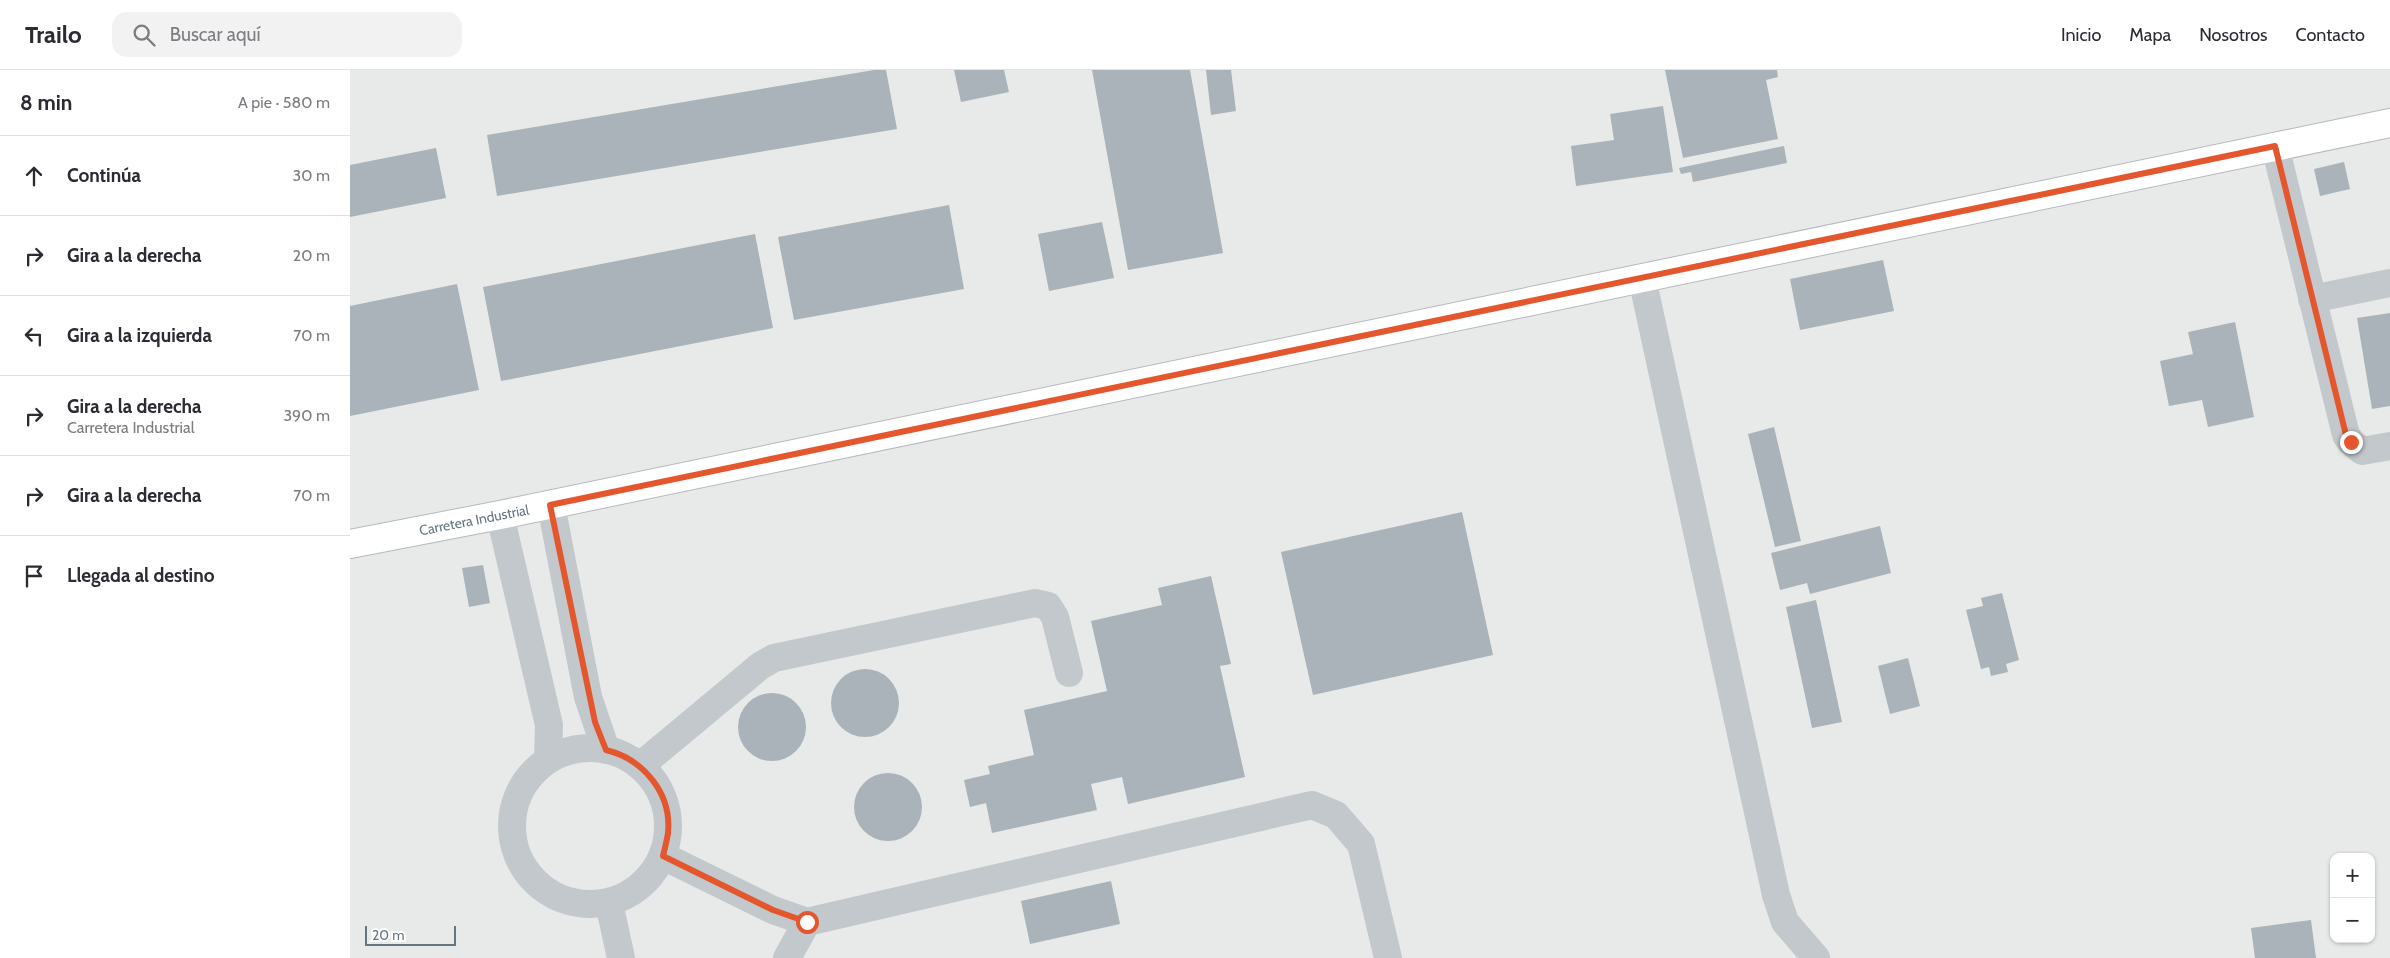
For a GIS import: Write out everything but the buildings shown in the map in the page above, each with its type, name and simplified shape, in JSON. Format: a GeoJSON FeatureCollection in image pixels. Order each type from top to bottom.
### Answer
{"type":"FeatureCollection","features":[{"type":"Feature","properties":{"kind":"main road","name":"Carretera Industrial"},"geometry":{"type":"LineString","coordinates":[[350,544],[550,505],[2390,123]]}},
{"type":"Feature","properties":{"kind":"lane"},"geometry":{"type":"LineString","coordinates":[[2275,146],[2346,435],[2362,451],[2390,446]]}},
{"type":"Feature","properties":{"kind":"lane"},"geometry":{"type":"LineString","coordinates":[[1642,278],[1776,895],[1785,922],[1816,958]]}},
{"type":"Feature","properties":{"kind":"lane"},"geometry":{"type":"LineString","coordinates":[[2312,299],[2390,284]]}},
{"type":"Feature","properties":{"kind":"lane"},"geometry":{"type":"LineString","coordinates":[[550,505],[588,697],[606,750]]}},
{"type":"Feature","properties":{"kind":"lane"},"geometry":{"type":"LineString","coordinates":[[500,515],[549,726],[548,759]]}},
{"type":"Feature","properties":{"kind":"lane"},"geometry":{"type":"LineString","coordinates":[[640,766],[760,666],[784,656],[1035,603],[1048,606],[1055,617],[1068,673]]}},
{"type":"Feature","properties":{"kind":"lane"},"geometry":{"type":"LineString","coordinates":[[596,747],[606,750],[619,753],[640,766],[656,784],[666,807],[668,832],[663,856],[650,877],[638,888],[632,893],[609,903],[585,905],[560,900],[540,886],[523,868],[514,845],[511,821],[517,796],[530,776],[548,759],[571,750],[596,747]]}},
{"type":"Feature","properties":{"kind":"lane"},"geometry":{"type":"LineString","coordinates":[[663,856],[773,910],[807,922],[1312,805],[1336,814],[1360,844],[1388,958]]}},
{"type":"Feature","properties":{"kind":"lane"},"geometry":{"type":"LineString","coordinates":[[609,903],[621,958]]}},
{"type":"Feature","properties":{"kind":"lane"},"geometry":{"type":"LineString","coordinates":[[787,958],[807,922]]}},
{"type":"Feature","properties":{"kind":"shaded area"},"geometry":{"type":"Polygon","coordinates":[[[350,70],[2390,70],[2390,958],[350,958],[350,70]]]}},
{"type":"Feature","properties":{"kind":"route"},"geometry":{"type":"LineString","coordinates":[[807,922],[773,910],[663,856],[668,832],[666,807],[656,784],[640,766],[619,753],[606,750],[595,722],[588,697],[550,505],[2275,146],[2346,435],[2351,442]]}}]}
